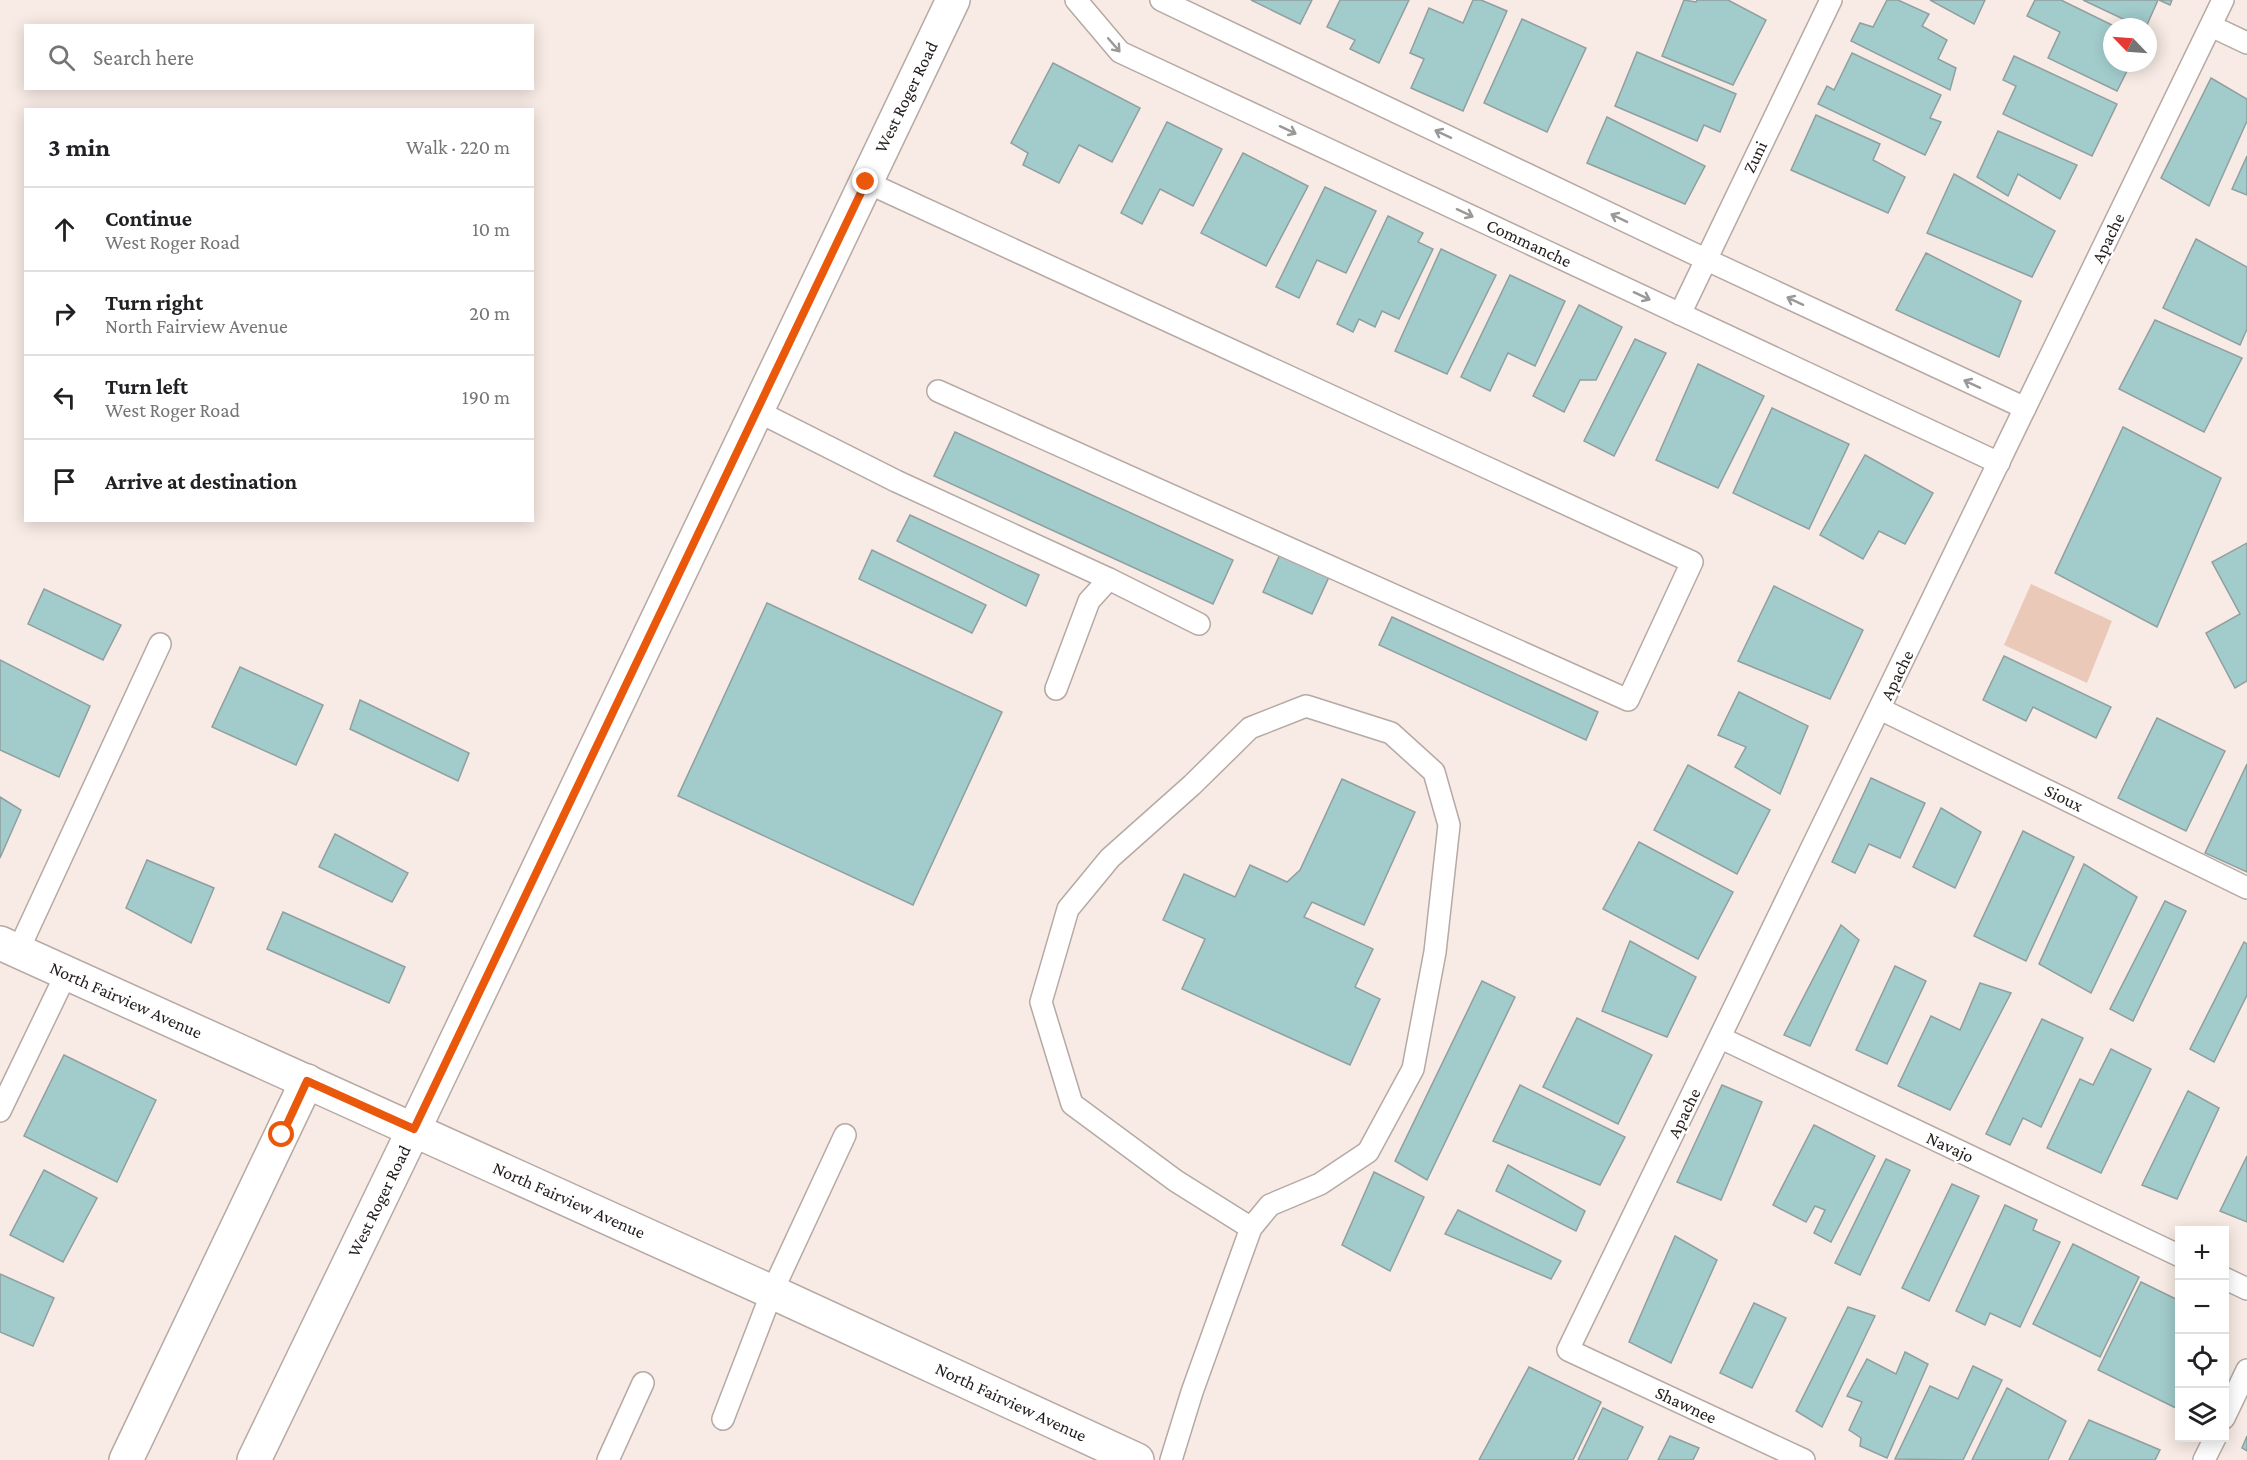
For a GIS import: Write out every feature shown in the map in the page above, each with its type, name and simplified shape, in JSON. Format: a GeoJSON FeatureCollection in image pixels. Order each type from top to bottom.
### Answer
{"type":"FeatureCollection","features":[{"type":"Feature","properties":{"kind":"street","name":"West Roger Road"},"geometry":{"type":"LineString","coordinates":[[254,1460],[953,0]]}},
{"type":"Feature","properties":{"kind":"street","name":"North Fairview Avenue"},"geometry":{"type":"LineString","coordinates":[[9,947],[414,1129],[1137,1460]]}},
{"type":"Feature","properties":{"kind":"street"},"geometry":{"type":"LineString","coordinates":[[126,1460],[307,1081]]}},
{"type":"Feature","properties":{"kind":"lane","name":"Commanche"},"geometry":{"type":"LineString","coordinates":[[1076,0],[1120,52],[1999,463]]}},
{"type":"Feature","properties":{"kind":"lane"},"geometry":{"type":"LineString","coordinates":[[1161,0],[1705,260],[2025,408]]}},
{"type":"Feature","properties":{"kind":"lane","name":"Zuni"},"geometry":{"type":"LineString","coordinates":[[1680,314],[1831,0]]}},
{"type":"Feature","properties":{"kind":"lane","name":"Apache"},"geometry":{"type":"LineString","coordinates":[[1568,1350],[2223,0]]}},
{"type":"Feature","properties":{"kind":"lane"},"geometry":{"type":"LineString","coordinates":[[2211,26],[2247,43]]}},
{"type":"Feature","properties":{"kind":"lane"},"geometry":{"type":"LineString","coordinates":[[866,182],[1692,562],[1628,700],[938,391]]}},
{"type":"Feature","properties":{"kind":"lane"},"geometry":{"type":"LineString","coordinates":[[757,411],[896,481],[1109,579],[1199,624]]}},
{"type":"Feature","properties":{"kind":"lane"},"geometry":{"type":"LineString","coordinates":[[1056,690],[1089,601],[1109,579]]}},
{"type":"Feature","properties":{"kind":"lane"},"geometry":{"type":"LineString","coordinates":[[9,947],[160,644]]}},
{"type":"Feature","properties":{"kind":"lane"},"geometry":{"type":"LineString","coordinates":[[1172,1460],[1192,1392],[1251,1228],[1270,1205],[1320,1184],[1368,1152],[1413,1069],[1435,952],[1449,825],[1434,772],[1391,733],[1306,706],[1250,728],[1192,785],[1110,858],[1068,909],[1041,1002],[1072,1104],[1176,1180],[1251,1228]]}},
{"type":"Feature","properties":{"kind":"lane","name":"Sioux"},"geometry":{"type":"LineString","coordinates":[[1881,709],[2247,888]]}},
{"type":"Feature","properties":{"kind":"lane"},"geometry":{"type":"LineString","coordinates":[[0,1111],[67,972]]}},
{"type":"Feature","properties":{"kind":"lane","name":"Navajo"},"geometry":{"type":"LineString","coordinates":[[1721,1038],[2175,1254]]}},
{"type":"Feature","properties":{"kind":"lane"},"geometry":{"type":"LineString","coordinates":[[723,1419],[772,1292],[845,1135]]}},
{"type":"Feature","properties":{"kind":"lane"},"geometry":{"type":"LineString","coordinates":[[2228,1280],[2247,1289]]}},
{"type":"Feature","properties":{"kind":"lane","name":"Shawnee"},"geometry":{"type":"LineString","coordinates":[[1568,1350],[1804,1460]]}},
{"type":"Feature","properties":{"kind":"lane"},"geometry":{"type":"LineString","coordinates":[[2229,1408],[2247,1370]]}},
{"type":"Feature","properties":{"kind":"lane"},"geometry":{"type":"LineString","coordinates":[[608,1460],[643,1383]]}},
{"type":"Feature","properties":{"kind":"lane"},"geometry":{"type":"LineString","coordinates":[[2204,1460],[2213,1442]]}},
{"type":"Feature","properties":{"kind":"shaded area"},"geometry":{"type":"Polygon","coordinates":[[[2031,584],[2112,621],[2087,683],[2004,645],[2031,584]]]}},
{"type":"Feature","properties":{"kind":"building"},"geometry":{"type":"Polygon","coordinates":[[[1251,0],[1312,0],[1300,24],[1251,0]]]}},
{"type":"Feature","properties":{"kind":"building"},"geometry":{"type":"Polygon","coordinates":[[[1340,0],[1409,0],[1379,63],[1350,49],[1355,40],[1327,27],[1340,0]]]}},
{"type":"Feature","properties":{"kind":"building"},"geometry":{"type":"Polygon","coordinates":[[[1473,0],[1481,0],[1507,11],[1463,111],[1411,88],[1424,59],[1410,53],[1429,8],[1463,23],[1473,0]]]}},
{"type":"Feature","properties":{"kind":"building"},"geometry":{"type":"Polygon","coordinates":[[[1684,0],[1696,2],[1697,0],[1728,0],[1766,20],[1733,85],[1662,56],[1684,0]]]}},
{"type":"Feature","properties":{"kind":"building"},"geometry":{"type":"Polygon","coordinates":[[[1887,0],[1898,0],[1929,14],[1922,26],[1947,40],[1938,59],[1956,68],[1950,90],[1851,41],[1860,23],[1873,27],[1887,0]]]}},
{"type":"Feature","properties":{"kind":"building"},"geometry":{"type":"Polygon","coordinates":[[[1930,0],[1985,0],[1974,24],[1930,0]]]}},
{"type":"Feature","properties":{"kind":"building"},"geometry":{"type":"Polygon","coordinates":[[[2035,0],[2061,0],[2103,21],[2103,72],[2126,72],[2117,91],[2048,58],[2060,32],[2027,16],[2035,0]]]}},
{"type":"Feature","properties":{"kind":"building"},"geometry":{"type":"Polygon","coordinates":[[[2083,0],[2158,0],[2150,18],[2121,18],[2083,0]]]}},
{"type":"Feature","properties":{"kind":"building"},"geometry":{"type":"Polygon","coordinates":[[[2159,0],[2172,0],[2170,5],[2159,0]]]}},
{"type":"Feature","properties":{"kind":"building"},"geometry":{"type":"Polygon","coordinates":[[[1522,19],[1586,48],[1547,132],[1484,103],[1522,19]]]}},
{"type":"Feature","properties":{"kind":"building"},"geometry":{"type":"Polygon","coordinates":[[[1637,52],[1736,94],[1720,132],[1704,125],[1697,141],[1615,106],[1637,52]]]}},
{"type":"Feature","properties":{"kind":"building"},"geometry":{"type":"Polygon","coordinates":[[[1852,53],[1941,95],[1930,118],[1941,122],[1925,155],[1818,104],[1827,86],[1834,90],[1852,53]]]}},
{"type":"Feature","properties":{"kind":"building"},"geometry":{"type":"Polygon","coordinates":[[[2014,56],[2117,104],[2092,156],[2003,114],[2016,86],[2003,80],[2014,56]]]}},
{"type":"Feature","properties":{"kind":"building"},"geometry":{"type":"Polygon","coordinates":[[[1053,63],[1140,108],[1112,162],[1079,145],[1059,183],[1023,165],[1028,153],[1011,143],[1053,63]]]}},
{"type":"Feature","properties":{"kind":"building"},"geometry":{"type":"Polygon","coordinates":[[[2211,78],[2247,99],[2247,121],[2209,206],[2161,178],[2211,78]]]}},
{"type":"Feature","properties":{"kind":"building"},"geometry":{"type":"Polygon","coordinates":[[[1816,115],[1880,144],[1873,160],[1905,177],[1888,213],[1791,170],[1816,115]]]}},
{"type":"Feature","properties":{"kind":"building"},"geometry":{"type":"Polygon","coordinates":[[[1607,117],[1705,166],[1685,204],[1587,163],[1607,117]]]}},
{"type":"Feature","properties":{"kind":"building"},"geometry":{"type":"Polygon","coordinates":[[[1167,122],[1222,149],[1193,206],[1160,189],[1142,224],[1121,213],[1167,122]]]}},
{"type":"Feature","properties":{"kind":"building"},"geometry":{"type":"Polygon","coordinates":[[[1998,131],[2077,165],[2060,199],[2018,174],[2008,196],[1977,177],[1998,131]]]}},
{"type":"Feature","properties":{"kind":"building"},"geometry":{"type":"Polygon","coordinates":[[[1243,153],[1308,186],[1266,266],[1201,233],[1243,153]]]}},
{"type":"Feature","properties":{"kind":"building"},"geometry":{"type":"Polygon","coordinates":[[[2247,156],[2247,195],[2232,189],[2247,156]]]}},
{"type":"Feature","properties":{"kind":"building"},"geometry":{"type":"Polygon","coordinates":[[[1954,174],[2055,231],[2032,277],[1927,233],[1954,174]]]}},
{"type":"Feature","properties":{"kind":"building"},"geometry":{"type":"Polygon","coordinates":[[[1325,187],[1376,211],[1346,273],[1317,260],[1299,298],[1276,287],[1325,187]]]}},
{"type":"Feature","properties":{"kind":"building"},"geometry":{"type":"Polygon","coordinates":[[[1388,216],[1423,233],[1418,242],[1433,249],[1399,319],[1382,311],[1375,327],[1359,319],[1353,332],[1337,324],[1388,216]]]}},
{"type":"Feature","properties":{"kind":"building"},"geometry":{"type":"Polygon","coordinates":[[[2196,239],[2247,267],[2247,329],[2240,345],[2163,308],[2196,239]]]}},
{"type":"Feature","properties":{"kind":"building"},"geometry":{"type":"Polygon","coordinates":[[[1441,249],[1496,275],[1447,374],[1395,351],[1441,249]]]}},
{"type":"Feature","properties":{"kind":"building"},"geometry":{"type":"Polygon","coordinates":[[[1926,253],[2021,301],[1999,357],[1896,310],[1926,253]]]}},
{"type":"Feature","properties":{"kind":"building"},"geometry":{"type":"Polygon","coordinates":[[[1510,275],[1565,301],[1535,366],[1508,353],[1490,391],[1461,377],[1510,275]]]}},
{"type":"Feature","properties":{"kind":"building"},"geometry":{"type":"Polygon","coordinates":[[[1579,305],[1622,327],[1596,380],[1580,380],[1564,412],[1533,396],[1579,305]]]}},
{"type":"Feature","properties":{"kind":"building"},"geometry":{"type":"Polygon","coordinates":[[[2155,320],[2242,358],[2204,432],[2119,389],[2155,320]]]}},
{"type":"Feature","properties":{"kind":"building"},"geometry":{"type":"Polygon","coordinates":[[[1635,339],[1666,353],[1614,456],[1584,441],[1635,339]]]}},
{"type":"Feature","properties":{"kind":"building"},"geometry":{"type":"Polygon","coordinates":[[[1698,364],[1764,396],[1718,488],[1656,460],[1698,364]]]}},
{"type":"Feature","properties":{"kind":"building"},"geometry":{"type":"Polygon","coordinates":[[[1772,408],[1849,444],[1809,529],[1733,493],[1772,408]]]}},
{"type":"Feature","properties":{"kind":"building"},"geometry":{"type":"Polygon","coordinates":[[[2123,427],[2221,478],[2157,627],[2055,573],[2123,427]]]}},
{"type":"Feature","properties":{"kind":"building"},"geometry":{"type":"Polygon","coordinates":[[[955,432],[1233,560],[1213,604],[934,476],[955,432]]]}},
{"type":"Feature","properties":{"kind":"building"},"geometry":{"type":"Polygon","coordinates":[[[1865,455],[1933,493],[1905,544],[1879,531],[1863,559],[1820,535],[1865,455]]]}},
{"type":"Feature","properties":{"kind":"building"},"geometry":{"type":"Polygon","coordinates":[[[910,515],[1039,575],[1026,606],[897,541],[910,515]]]}},
{"type":"Feature","properties":{"kind":"building"},"geometry":{"type":"Polygon","coordinates":[[[2247,543],[2247,681],[2235,688],[2206,633],[2240,614],[2212,562],[2247,543]]]}},
{"type":"Feature","properties":{"kind":"building"},"geometry":{"type":"Polygon","coordinates":[[[872,550],[986,605],[972,633],[859,579],[872,550]]]}},
{"type":"Feature","properties":{"kind":"building"},"geometry":{"type":"Polygon","coordinates":[[[1281,552],[1329,577],[1312,614],[1263,592],[1281,552]]]}},
{"type":"Feature","properties":{"kind":"building"},"geometry":{"type":"Polygon","coordinates":[[[1774,586],[1863,630],[1830,699],[1738,661],[1774,586]]]}},
{"type":"Feature","properties":{"kind":"building"},"geometry":{"type":"Polygon","coordinates":[[[44,589],[121,625],[103,660],[28,624],[44,589]]]}},
{"type":"Feature","properties":{"kind":"building"},"geometry":{"type":"Polygon","coordinates":[[[767,603],[1002,712],[913,905],[678,796],[767,603]]]}},
{"type":"Feature","properties":{"kind":"building"},"geometry":{"type":"Polygon","coordinates":[[[1392,617],[1598,712],[1586,740],[1379,645],[1392,617]]]}},
{"type":"Feature","properties":{"kind":"building"},"geometry":{"type":"Polygon","coordinates":[[[2004,656],[2111,707],[2096,738],[2033,707],[2026,721],[1983,700],[2004,656]]]}},
{"type":"Feature","properties":{"kind":"building"},"geometry":{"type":"Polygon","coordinates":[[[0,660],[90,706],[59,777],[0,750],[0,660]]]}},
{"type":"Feature","properties":{"kind":"building"},"geometry":{"type":"Polygon","coordinates":[[[240,667],[323,705],[296,765],[212,727],[240,667]]]}},
{"type":"Feature","properties":{"kind":"building"},"geometry":{"type":"Polygon","coordinates":[[[1739,692],[1808,726],[1780,794],[1735,767],[1746,747],[1718,735],[1739,692]]]}},
{"type":"Feature","properties":{"kind":"building"},"geometry":{"type":"Polygon","coordinates":[[[360,700],[469,753],[458,781],[350,729],[360,700]]]}},
{"type":"Feature","properties":{"kind":"building"},"geometry":{"type":"Polygon","coordinates":[[[2157,718],[2225,751],[2186,831],[2118,798],[2157,718]]]}},
{"type":"Feature","properties":{"kind":"building"},"geometry":{"type":"Polygon","coordinates":[[[2247,764],[2247,872],[2205,853],[2247,764]]]}},
{"type":"Feature","properties":{"kind":"building"},"geometry":{"type":"Polygon","coordinates":[[[1688,765],[1770,810],[1737,874],[1654,830],[1688,765]]]}},
{"type":"Feature","properties":{"kind":"building"},"geometry":{"type":"Polygon","coordinates":[[[1871,778],[1925,803],[1900,858],[1869,844],[1855,873],[1832,862],[1871,778]]]}},
{"type":"Feature","properties":{"kind":"building"},"geometry":{"type":"Polygon","coordinates":[[[1342,779],[1415,812],[1364,925],[1312,902],[1304,917],[1373,949],[1355,987],[1380,999],[1350,1065],[1182,989],[1205,939],[1163,920],[1184,874],[1235,897],[1250,865],[1287,882],[1300,870],[1342,779]]]}},
{"type":"Feature","properties":{"kind":"building"},"geometry":{"type":"Polygon","coordinates":[[[0,797],[21,810],[0,858],[0,797]]]}},
{"type":"Feature","properties":{"kind":"building"},"geometry":{"type":"Polygon","coordinates":[[[1941,808],[1981,832],[1955,888],[1913,867],[1941,808]]]}},
{"type":"Feature","properties":{"kind":"building"},"geometry":{"type":"Polygon","coordinates":[[[2023,831],[2074,857],[2026,961],[1974,936],[2023,831]]]}},
{"type":"Feature","properties":{"kind":"building"},"geometry":{"type":"Polygon","coordinates":[[[335,834],[408,873],[392,902],[319,867],[335,834]]]}},
{"type":"Feature","properties":{"kind":"building"},"geometry":{"type":"Polygon","coordinates":[[[1639,842],[1733,892],[1698,959],[1603,909],[1639,842]]]}},
{"type":"Feature","properties":{"kind":"building"},"geometry":{"type":"Polygon","coordinates":[[[147,860],[214,888],[191,943],[126,908],[147,860]]]}},
{"type":"Feature","properties":{"kind":"building"},"geometry":{"type":"Polygon","coordinates":[[[2084,864],[2137,897],[2091,993],[2039,964],[2084,864]]]}},
{"type":"Feature","properties":{"kind":"building"},"geometry":{"type":"Polygon","coordinates":[[[2165,901],[2186,911],[2133,1021],[2110,1009],[2165,901]]]}},
{"type":"Feature","properties":{"kind":"building"},"geometry":{"type":"Polygon","coordinates":[[[283,912],[405,967],[389,1003],[267,949],[283,912]]]}},
{"type":"Feature","properties":{"kind":"building"},"geometry":{"type":"Polygon","coordinates":[[[1841,925],[1859,940],[1810,1046],[1784,1035],[1841,925]]]}},
{"type":"Feature","properties":{"kind":"building"},"geometry":{"type":"Polygon","coordinates":[[[1630,941],[1696,977],[1667,1037],[1602,1011],[1630,941]]]}},
{"type":"Feature","properties":{"kind":"building"},"geometry":{"type":"Polygon","coordinates":[[[2244,942],[2247,944],[2247,995],[2214,1062],[2190,1049],[2244,942]]]}},
{"type":"Feature","properties":{"kind":"building"},"geometry":{"type":"Polygon","coordinates":[[[1895,966],[1926,981],[1887,1064],[1856,1050],[1895,966]]]}},
{"type":"Feature","properties":{"kind":"building"},"geometry":{"type":"Polygon","coordinates":[[[1482,981],[1515,997],[1427,1180],[1395,1161],[1482,981]]]}},
{"type":"Feature","properties":{"kind":"building"},"geometry":{"type":"Polygon","coordinates":[[[1980,983],[2011,993],[1950,1110],[1898,1086],[1931,1016],[1960,1030],[1980,983]]]}},
{"type":"Feature","properties":{"kind":"building"},"geometry":{"type":"Polygon","coordinates":[[[1577,1018],[1652,1055],[1618,1124],[1543,1087],[1577,1018]]]}},
{"type":"Feature","properties":{"kind":"building"},"geometry":{"type":"Polygon","coordinates":[[[2042,1019],[2083,1038],[2041,1127],[2023,1118],[2010,1145],[1986,1134],[2042,1019]]]}},
{"type":"Feature","properties":{"kind":"building"},"geometry":{"type":"Polygon","coordinates":[[[2111,1049],[2151,1069],[2101,1173],[2047,1148],[2080,1079],[2093,1085],[2111,1049]]]}},
{"type":"Feature","properties":{"kind":"building"},"geometry":{"type":"Polygon","coordinates":[[[64,1055],[156,1100],[117,1182],[24,1136],[64,1055]]]}},
{"type":"Feature","properties":{"kind":"building"},"geometry":{"type":"Polygon","coordinates":[[[1520,1085],[1625,1137],[1600,1185],[1493,1141],[1520,1085]]]}},
{"type":"Feature","properties":{"kind":"building"},"geometry":{"type":"Polygon","coordinates":[[[1722,1085],[1762,1102],[1721,1200],[1677,1182],[1722,1085]]]}},
{"type":"Feature","properties":{"kind":"building"},"geometry":{"type":"Polygon","coordinates":[[[2188,1091],[2219,1108],[2177,1199],[2142,1185],[2188,1091]]]}},
{"type":"Feature","properties":{"kind":"building"},"geometry":{"type":"Polygon","coordinates":[[[1814,1125],[1875,1156],[1831,1242],[1814,1233],[1825,1210],[1815,1206],[1806,1222],[1773,1205],[1814,1125]]]}},
{"type":"Feature","properties":{"kind":"building"},"geometry":{"type":"Polygon","coordinates":[[[2247,1156],[2247,1222],[2220,1211],[2247,1156]]]}},
{"type":"Feature","properties":{"kind":"building"},"geometry":{"type":"Polygon","coordinates":[[[1886,1159],[1910,1170],[1860,1275],[1835,1263],[1886,1159]]]}},
{"type":"Feature","properties":{"kind":"building"},"geometry":{"type":"Polygon","coordinates":[[[1508,1165],[1585,1211],[1576,1231],[1496,1191],[1508,1165]]]}},
{"type":"Feature","properties":{"kind":"building"},"geometry":{"type":"Polygon","coordinates":[[[44,1170],[97,1198],[63,1262],[10,1235],[44,1170]]]}},
{"type":"Feature","properties":{"kind":"building"},"geometry":{"type":"Polygon","coordinates":[[[1374,1172],[1424,1197],[1390,1271],[1342,1245],[1374,1172]]]}},
{"type":"Feature","properties":{"kind":"building"},"geometry":{"type":"Polygon","coordinates":[[[1952,1184],[1979,1196],[1929,1301],[1902,1288],[1952,1184]]]}},
{"type":"Feature","properties":{"kind":"building"},"geometry":{"type":"Polygon","coordinates":[[[2005,1205],[2037,1220],[2033,1230],[2060,1242],[2020,1327],[1990,1313],[1985,1325],[1956,1311],[2005,1205]]]}},
{"type":"Feature","properties":{"kind":"building"},"geometry":{"type":"Polygon","coordinates":[[[1458,1210],[1561,1261],[1551,1279],[1445,1234],[1458,1210]]]}},
{"type":"Feature","properties":{"kind":"building"},"geometry":{"type":"Polygon","coordinates":[[[1675,1236],[1717,1260],[1671,1363],[1629,1342],[1675,1236]]]}},
{"type":"Feature","properties":{"kind":"building"},"geometry":{"type":"Polygon","coordinates":[[[2073,1244],[2139,1277],[2100,1357],[2033,1324],[2073,1244]]]}},
{"type":"Feature","properties":{"kind":"building"},"geometry":{"type":"Polygon","coordinates":[[[0,1274],[54,1298],[33,1346],[0,1332],[0,1274]]]}},
{"type":"Feature","properties":{"kind":"building"},"geometry":{"type":"Polygon","coordinates":[[[2141,1282],[2175,1299],[2175,1408],[2098,1370],[2141,1282]]]}},
{"type":"Feature","properties":{"kind":"building"},"geometry":{"type":"Polygon","coordinates":[[[1754,1303],[1786,1318],[1752,1388],[1720,1373],[1754,1303]]]}},
{"type":"Feature","properties":{"kind":"building"},"geometry":{"type":"Polygon","coordinates":[[[1848,1307],[1875,1316],[1822,1427],[1796,1411],[1848,1307]]]}},
{"type":"Feature","properties":{"kind":"building"},"geometry":{"type":"Polygon","coordinates":[[[1905,1352],[1928,1364],[1887,1458],[1860,1446],[1861,1438],[1849,1430],[1862,1402],[1847,1396],[1867,1359],[1896,1374],[1905,1352]]]}},
{"type":"Feature","properties":{"kind":"building"},"geometry":{"type":"Polygon","coordinates":[[[1973,1366],[2002,1380],[1963,1460],[1895,1459],[1930,1386],[1958,1399],[1973,1366]]]}},
{"type":"Feature","properties":{"kind":"building"},"geometry":{"type":"Polygon","coordinates":[[[1529,1367],[1601,1402],[1573,1460],[1479,1460],[1529,1367]]]}},
{"type":"Feature","properties":{"kind":"building"},"geometry":{"type":"Polygon","coordinates":[[[2007,1388],[2066,1421],[2048,1460],[1972,1460],[2007,1388]]]}},
{"type":"Feature","properties":{"kind":"building"},"geometry":{"type":"Polygon","coordinates":[[[1603,1408],[1643,1427],[1627,1460],[1578,1460],[1603,1408]]]}},
{"type":"Feature","properties":{"kind":"building"},"geometry":{"type":"Polygon","coordinates":[[[2089,1420],[2160,1450],[2155,1460],[2069,1460],[2089,1420]]]}},
{"type":"Feature","properties":{"kind":"building"},"geometry":{"type":"Polygon","coordinates":[[[1670,1436],[1699,1448],[1693,1460],[1658,1460],[1670,1436]]]}},
{"type":"Feature","properties":{"kind":"building"},"geometry":{"type":"Polygon","coordinates":[[[2247,1436],[2247,1451],[2242,1448],[2247,1436]]]}},
{"type":"Feature","properties":{"kind":"route"},"geometry":{"type":"LineString","coordinates":[[282,1135],[307,1081],[414,1129],[866,182]]}}]}
